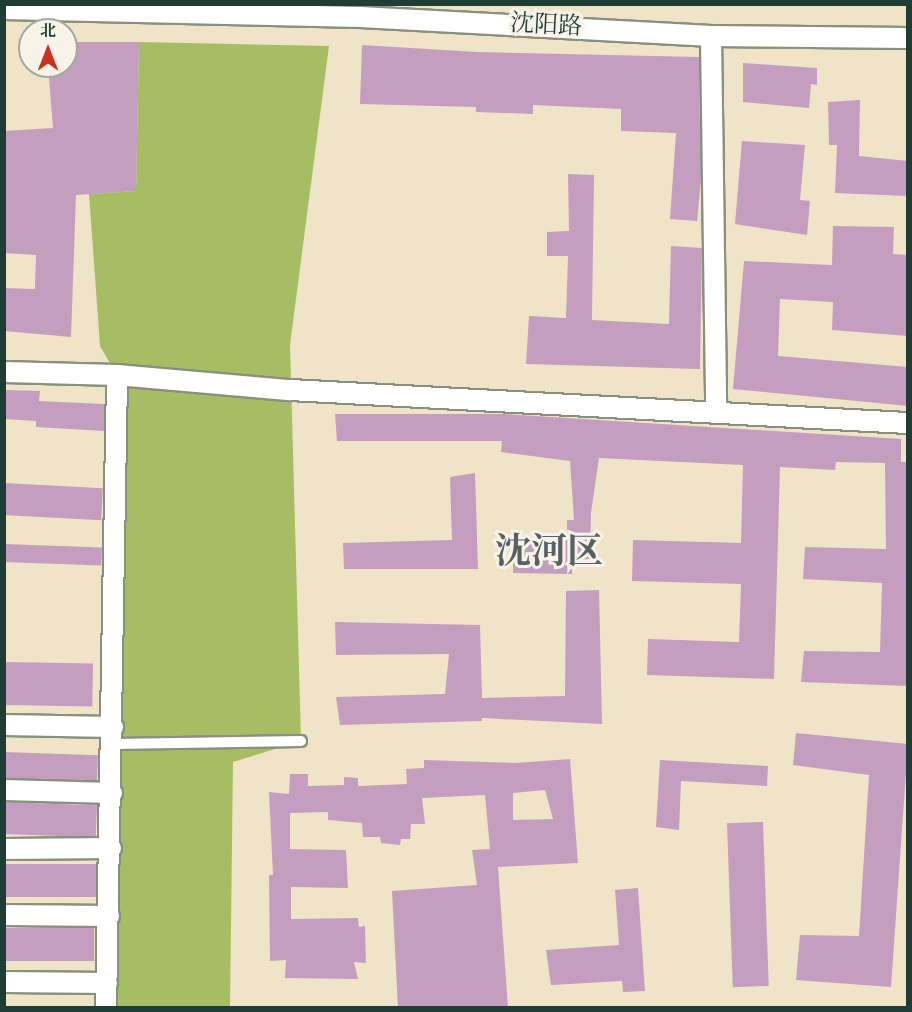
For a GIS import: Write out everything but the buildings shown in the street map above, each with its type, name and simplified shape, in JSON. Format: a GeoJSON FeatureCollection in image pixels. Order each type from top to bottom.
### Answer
{"type":"FeatureCollection","features":[{"type":"Feature","properties":{"kind":"street","name":"沈阳路"},"geometry":{"type":"LineString","coordinates":[[4,9],[360,17],[711,36],[908,38]]}},
{"type":"Feature","properties":{"kind":"street"},"geometry":{"type":"LineString","coordinates":[[711,36],[716,412]]}},
{"type":"Feature","properties":{"kind":"street"},"geometry":{"type":"LineString","coordinates":[[4,372],[117,375],[290,390],[908,423]]}},
{"type":"Feature","properties":{"kind":"street"},"geometry":{"type":"LineString","coordinates":[[106,1008],[112,793],[117,375]]}},
{"type":"Feature","properties":{"kind":"street"},"geometry":{"type":"LineString","coordinates":[[4,725],[113,735]]}},
{"type":"Feature","properties":{"kind":"street"},"geometry":{"type":"LineString","coordinates":[[4,790],[112,793]]}},
{"type":"Feature","properties":{"kind":"street"},"geometry":{"type":"LineString","coordinates":[[4,849],[111,848]]}},
{"type":"Feature","properties":{"kind":"street"},"geometry":{"type":"LineString","coordinates":[[4,915],[109,916]]}},
{"type":"Feature","properties":{"kind":"street"},"geometry":{"type":"LineString","coordinates":[[4,982],[107,982]]}},
{"type":"Feature","properties":{"kind":"lane"},"geometry":{"type":"LineString","coordinates":[[113,735],[301,741]]}},
{"type":"Feature","properties":{"kind":"green space"},"geometry":{"type":"Polygon","coordinates":[[[139,42],[329,46],[290,345],[301,741],[233,762],[230,1007],[106,1007],[117,375],[100,346],[89,194],[136,191],[139,42]]]}},
{"type":"Feature","properties":{"kind":"district","name":"沈河区"},"geometry":{"type":"Point","coordinates":[549,555]}}]}
